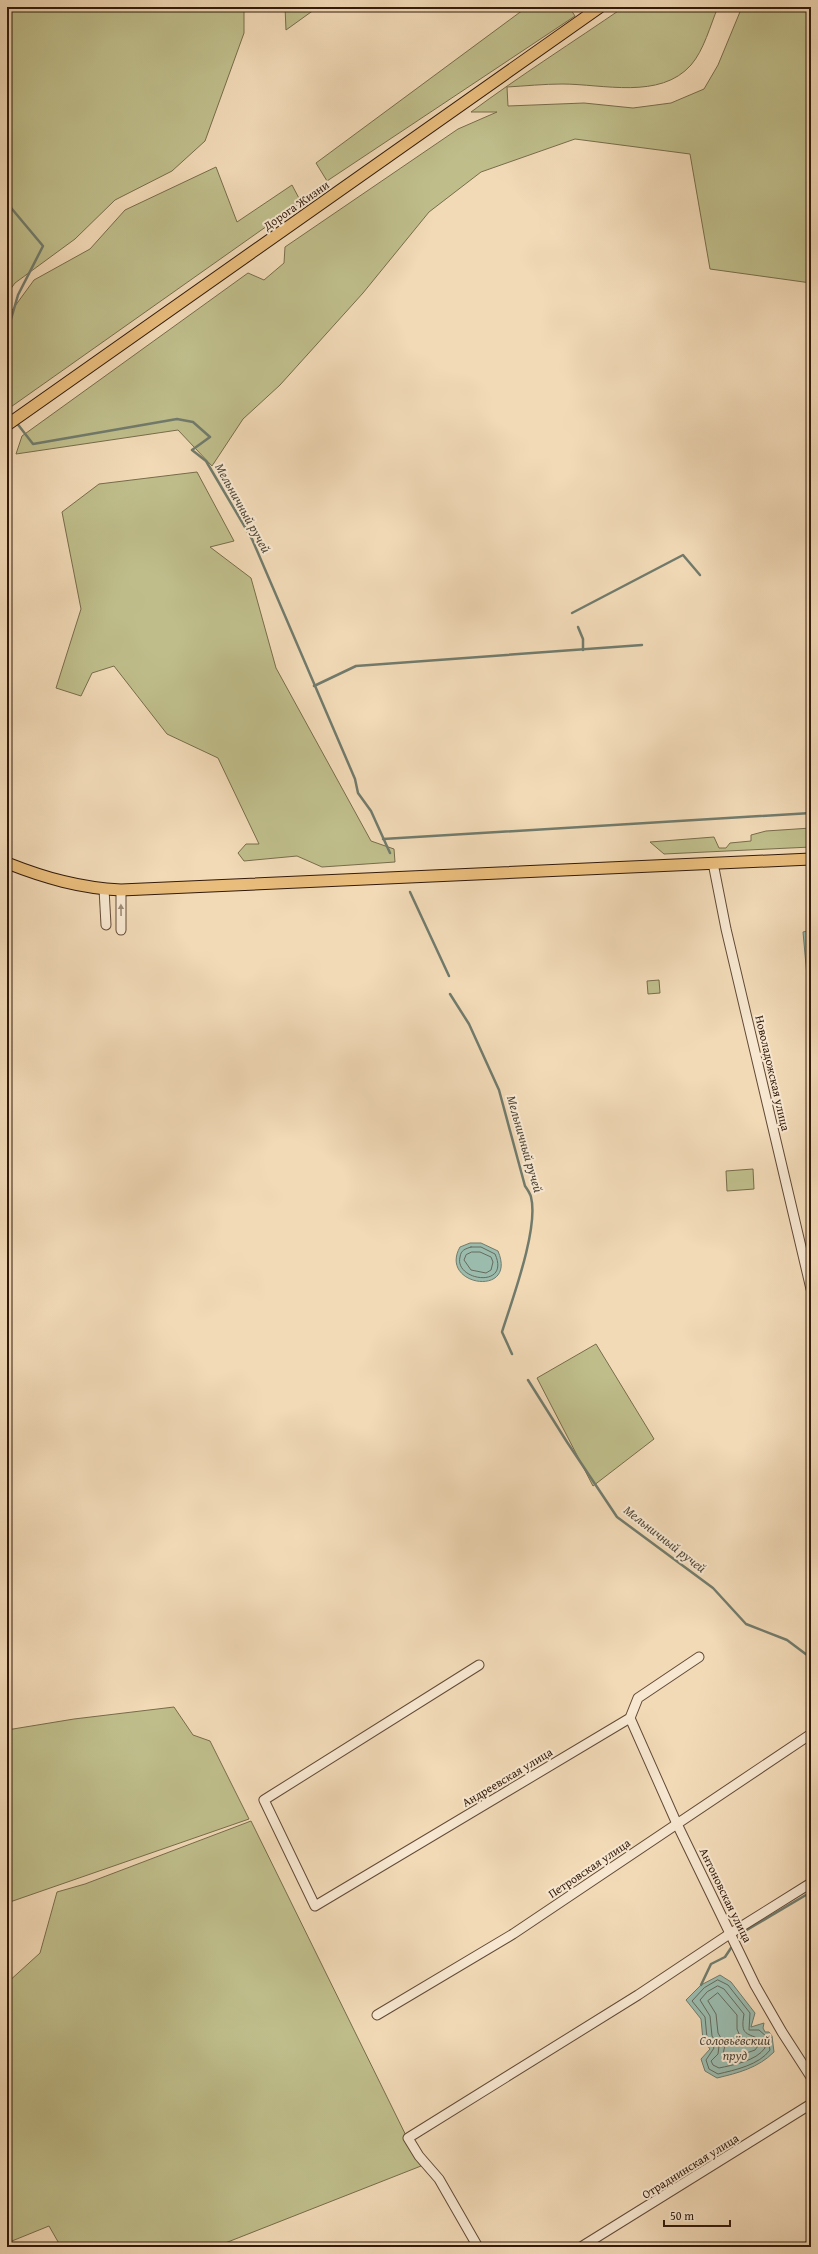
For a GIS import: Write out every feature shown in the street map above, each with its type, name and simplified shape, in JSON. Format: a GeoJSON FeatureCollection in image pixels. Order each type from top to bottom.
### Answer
{"type":"FeatureCollection","features":[{"type":"Feature","properties":{"kind":"main road","name":"Дорога Жизни"},"geometry":{"type":"LineString","coordinates":[[7,425],[600,7]]}},
{"type":"Feature","properties":{"kind":"main road"},"geometry":{"type":"LineString","coordinates":[[7,863],[41,877],[81,887],[121,890],[811,859]]}},
{"type":"Feature","properties":{"kind":"street","name":"Новоладожская улица"},"geometry":{"type":"LineString","coordinates":[[713,863],[726,928],[811,1289]]}},
{"type":"Feature","properties":{"kind":"street"},"geometry":{"type":"LineString","coordinates":[[104,889],[106,926]]}},
{"type":"Feature","properties":{"kind":"street"},"geometry":{"type":"LineString","coordinates":[[121,890],[121,930]]}},
{"type":"Feature","properties":{"kind":"street"},"geometry":{"type":"LineString","coordinates":[[630,1718],[638,1698],[699,1657]]}},
{"type":"Feature","properties":{"kind":"street","name":"Андреевская улица"},"geometry":{"type":"LineString","coordinates":[[479,1665],[264,1800],[315,1906],[630,1718]]}},
{"type":"Feature","properties":{"kind":"street","name":"Антоновская улица"},"geometry":{"type":"LineString","coordinates":[[630,1718],[677,1824],[759,1992],[782,2032],[811,2077]]}},
{"type":"Feature","properties":{"kind":"street","name":"Петровская улица"},"geometry":{"type":"LineString","coordinates":[[377,2015],[513,1934],[811,1734]]}},
{"type":"Feature","properties":{"kind":"street"},"geometry":{"type":"LineString","coordinates":[[478,2247],[439,2180],[408,2138],[638,1995],[731,1933],[811,1884]]}},
{"type":"Feature","properties":{"kind":"street","name":"Отраднинская улица"},"geometry":{"type":"LineString","coordinates":[[581,2247],[811,2104]]}},
{"type":"Feature","properties":{"kind":"street"},"geometry":{"type":"LineString","coordinates":[[808,2247],[811,2244]]}},
{"type":"Feature","properties":{"kind":"shaded area"},"geometry":{"type":"Polygon","coordinates":[[[7,7],[244,7],[244,33],[205,141],[172,171],[115,200],[75,239],[15,283],[7,294],[7,7]]]}},
{"type":"Feature","properties":{"kind":"shaded area"},"geometry":{"type":"Polygon","coordinates":[[[285,7],[318,7],[286,30],[285,7]]]}},
{"type":"Feature","properties":{"kind":"shaded area"},"geometry":{"type":"Polygon","coordinates":[[[527,7],[569,7],[575,16],[327,181],[316,163],[527,7]]]}},
{"type":"Feature","properties":{"kind":"shaded area"},"geometry":{"type":"Polygon","coordinates":[[[624,7],[718,7],[696,59],[678,76],[664,83],[630,88],[562,84],[507,87],[508,106],[584,103],[633,108],[671,103],[704,89],[718,65],[742,7],[811,7],[811,283],[710,269],[690,154],[575,139],[481,172],[429,212],[363,293],[280,385],[243,419],[212,466],[178,430],[16,454],[22,436],[248,273],[264,280],[284,263],[285,247],[458,129],[497,112],[471,112],[490,98],[624,7]]]}},
{"type":"Feature","properties":{"kind":"shaded area"},"geometry":{"type":"Polygon","coordinates":[[[216,167],[237,222],[292,185],[301,202],[8,409],[7,317],[34,280],[90,249],[125,210],[216,167]]]}},
{"type":"Feature","properties":{"kind":"shaded area"},"geometry":{"type":"Polygon","coordinates":[[[197,472],[234,541],[210,547],[251,578],[276,668],[371,841],[394,849],[395,862],[322,867],[297,856],[244,861],[238,853],[246,844],[259,844],[218,758],[167,734],[114,666],[92,673],[81,696],[56,688],[81,609],[62,512],[99,484],[197,472]]]}},
{"type":"Feature","properties":{"kind":"shaded area"},"geometry":{"type":"Polygon","coordinates":[[[811,828],[811,847],[664,854],[650,842],[714,837],[719,848],[726,848],[730,843],[751,841],[751,835],[766,831],[811,828]]]}},
{"type":"Feature","properties":{"kind":"shaded area"},"geometry":{"type":"Polygon","coordinates":[[[659,980],[660,993],[648,994],[647,981],[659,980]]]}},
{"type":"Feature","properties":{"kind":"shaded area"},"geometry":{"type":"Polygon","coordinates":[[[753,1169],[754,1189],[727,1191],[726,1171],[753,1169]]]}},
{"type":"Feature","properties":{"kind":"shaded area"},"geometry":{"type":"Polygon","coordinates":[[[596,1344],[654,1439],[593,1486],[537,1378],[596,1344]]]}},
{"type":"Feature","properties":{"kind":"shaded area"},"geometry":{"type":"Polygon","coordinates":[[[174,1707],[193,1735],[210,1741],[249,1819],[7,1903],[7,1730],[74,1719],[174,1707]]]}},
{"type":"Feature","properties":{"kind":"shaded area"},"geometry":{"type":"Polygon","coordinates":[[[251,1821],[421,2166],[215,2247],[61,2247],[49,2226],[7,2243],[7,1983],[40,1953],[57,1892],[85,1884],[251,1821]]]}},
{"type":"Feature","properties":{"kind":"water"},"geometry":{"type":"Polygon","coordinates":[[[811,930],[811,998],[809,998],[803,932],[811,930]]]}},
{"type":"Feature","properties":{"kind":"water"},"geometry":{"type":"Polygon","coordinates":[[[470,1243],[481,1243],[498,1251],[501,1266],[497,1276],[489,1281],[478,1281],[468,1278],[459,1271],[456,1260],[460,1247],[470,1243]]]}},
{"type":"Feature","properties":{"kind":"water","name":"Соловьёвский пруд"},"geometry":{"type":"Polygon","coordinates":[[[720,1975],[731,1982],[755,2013],[751,2027],[764,2023],[763,2028],[765,2032],[769,2032],[772,2036],[774,2052],[768,2058],[754,2066],[740,2072],[717,2078],[705,2071],[701,2059],[710,2049],[703,2040],[701,2019],[686,2000],[701,1985],[720,1975]]]}},
{"type":"Feature","properties":{"kind":"waterway","name":"Мельничный ручей"},"geometry":{"type":"LineString","coordinates":[[7,203],[43,246],[18,295],[7,333]]}},
{"type":"Feature","properties":{"kind":"waterway","name":"Мельничный ручей"},"geometry":{"type":"LineString","coordinates":[[7,410],[13,418]]}},
{"type":"Feature","properties":{"kind":"waterway","name":"Мельничный ручей"},"geometry":{"type":"LineString","coordinates":[[16,422],[33,444],[177,419],[193,422],[210,437],[192,450],[206,461],[252,539],[355,779],[358,793],[371,811],[390,853]]}},
{"type":"Feature","properties":{"kind":"waterway"},"geometry":{"type":"LineString","coordinates":[[572,613],[683,555],[700,575]]}},
{"type":"Feature","properties":{"kind":"waterway"},"geometry":{"type":"LineString","coordinates":[[578,627],[583,639],[583,650]]}},
{"type":"Feature","properties":{"kind":"waterway"},"geometry":{"type":"LineString","coordinates":[[314,686],[356,666],[642,645]]}},
{"type":"Feature","properties":{"kind":"waterway"},"geometry":{"type":"LineString","coordinates":[[383,839],[811,813]]}},
{"type":"Feature","properties":{"kind":"waterway","name":"Мельничный ручей"},"geometry":{"type":"LineString","coordinates":[[410,892],[449,976]]}},
{"type":"Feature","properties":{"kind":"waterway","name":"Мельничный ручей"},"geometry":{"type":"LineString","coordinates":[[450,994],[469,1024],[499,1090],[525,1186],[531,1197],[531,1227],[528,1245],[518,1283],[502,1332],[512,1354]]}},
{"type":"Feature","properties":{"kind":"waterway","name":"Мельничный ручей"},"geometry":{"type":"LineString","coordinates":[[528,1380],[617,1517],[713,1588],[746,1624],[787,1640],[811,1658]]}},
{"type":"Feature","properties":{"kind":"waterway"},"geometry":{"type":"LineString","coordinates":[[740,1934],[811,1892]]}},
{"type":"Feature","properties":{"kind":"waterway"},"geometry":{"type":"LineString","coordinates":[[701,1985],[711,1964],[725,1957],[731,1948]]}}]}
